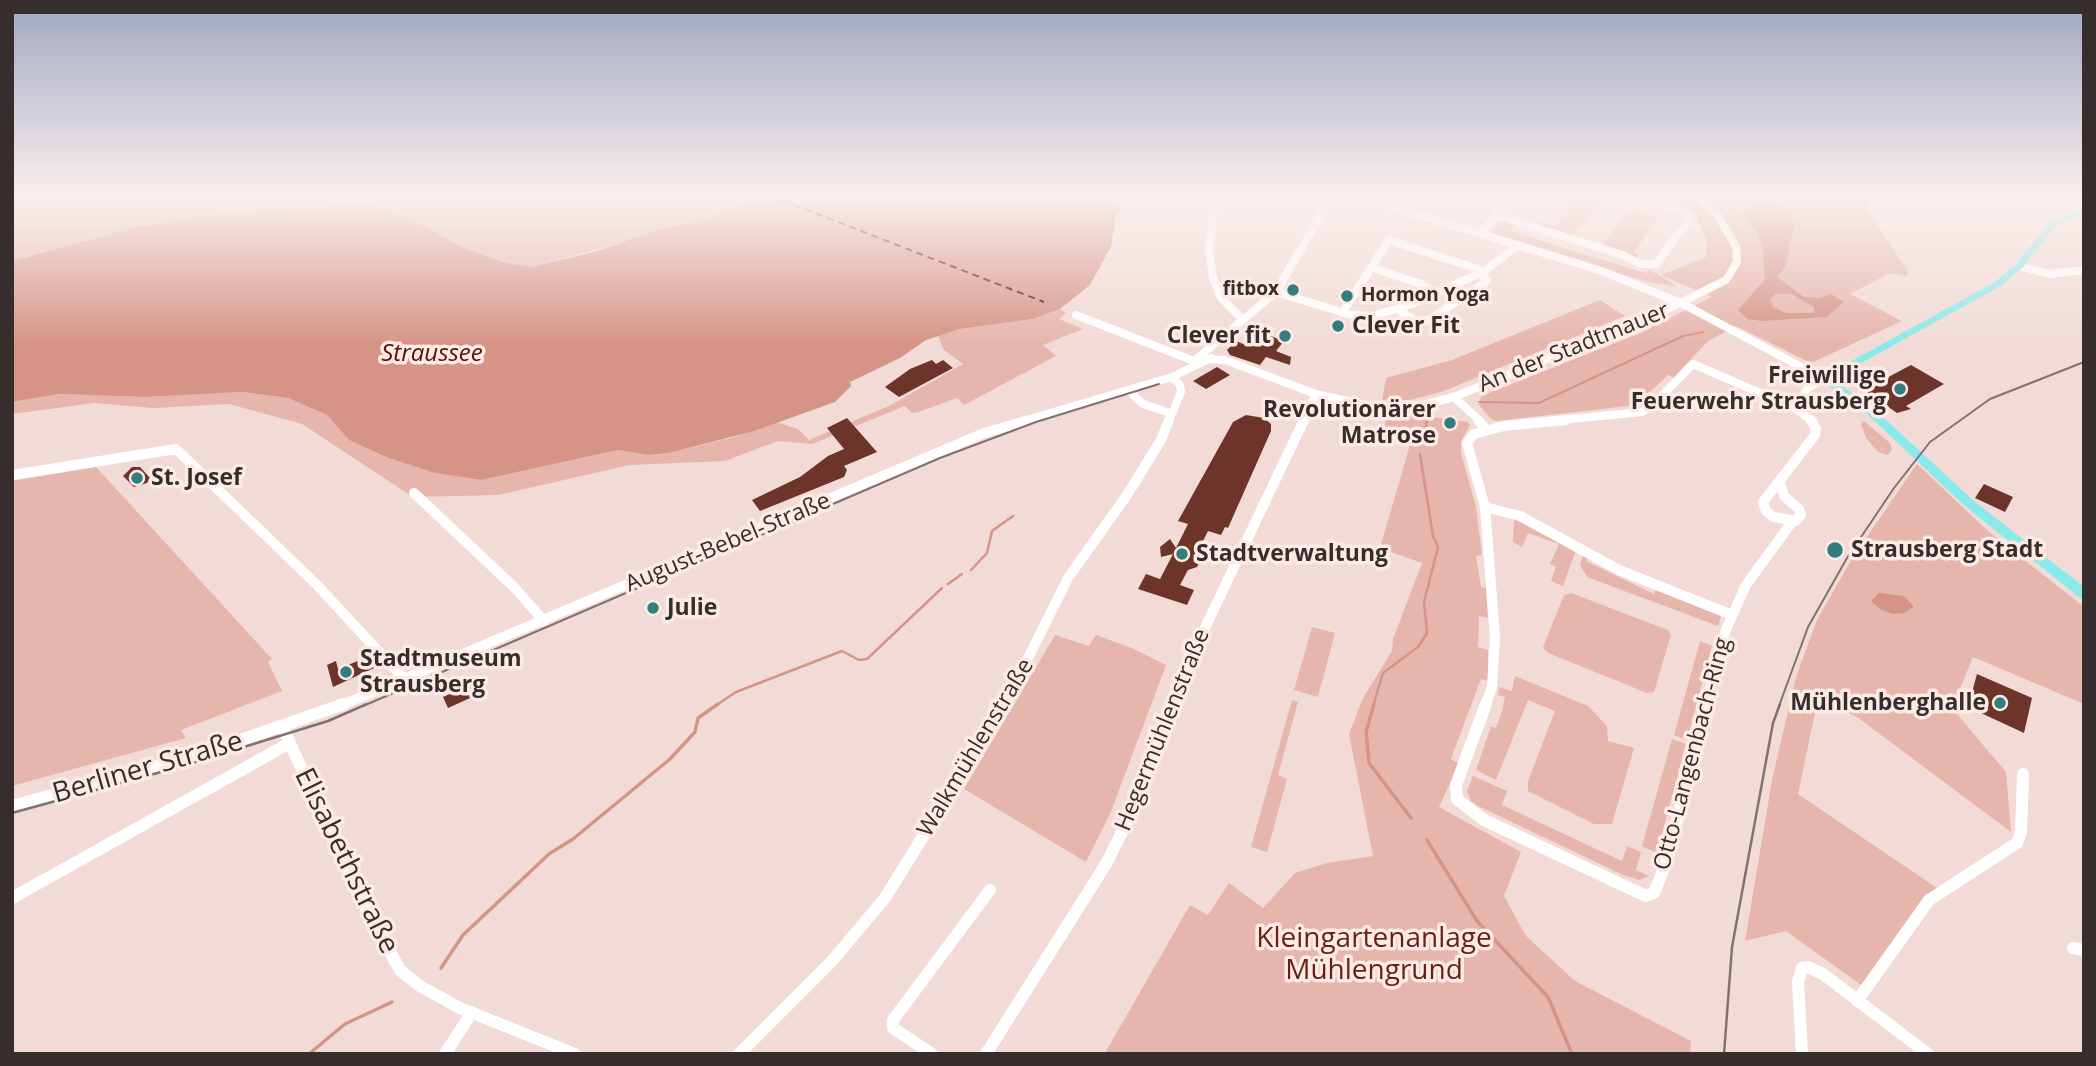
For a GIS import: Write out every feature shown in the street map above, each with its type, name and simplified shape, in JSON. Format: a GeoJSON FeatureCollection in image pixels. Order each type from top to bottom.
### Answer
{"type":"FeatureCollection","features":[{"type":"Feature","properties":{"kind":"main road"},"geometry":{"type":"LineString","coordinates":[[2035,246],[2019,266],[1998,284],[1824,379],[1868,408],[1970,504],[2084,594]]}},
{"type":"Feature","properties":{"kind":"street"},"geometry":{"type":"LineString","coordinates":[[1209,246],[1213,278],[1221,298],[1242,319]]}},
{"type":"Feature","properties":{"kind":"street"},"geometry":{"type":"LineString","coordinates":[[1251,370],[1225,360],[1211,358],[1214,347],[1242,319],[1276,292],[1303,246]]}},
{"type":"Feature","properties":{"kind":"street"},"geometry":{"type":"LineString","coordinates":[[1342,313],[1386,246]]}},
{"type":"Feature","properties":{"kind":"street"},"geometry":{"type":"LineString","coordinates":[[1406,246],[1483,272]]}},
{"type":"Feature","properties":{"kind":"street"},"geometry":{"type":"LineString","coordinates":[[1276,292],[1342,313],[1373,316],[1397,309],[1483,272],[1518,246]]}},
{"type":"Feature","properties":{"kind":"street"},"geometry":{"type":"LineString","coordinates":[[1521,246],[1616,276],[1681,303],[1824,379]]}},
{"type":"Feature","properties":{"kind":"street"},"geometry":{"type":"LineString","coordinates":[[1593,246],[1623,255],[1640,264],[1656,264],[1670,246]]}},
{"type":"Feature","properties":{"kind":"street","name":"An der Stadtmauer"},"geometry":{"type":"LineString","coordinates":[[1251,370],[1316,394],[1357,405],[1411,408],[1454,397],[1681,303],[1726,280],[1738,257],[1734,246]]}},
{"type":"Feature","properties":{"kind":"street"},"geometry":{"type":"LineString","coordinates":[[2019,266],[2049,274],[2084,270]]}},
{"type":"Feature","properties":{"kind":"street"},"geometry":{"type":"LineString","coordinates":[[1373,268],[1417,282],[1436,293]]}},
{"type":"Feature","properties":{"kind":"street"},"geometry":{"type":"LineString","coordinates":[[1397,309],[1416,321],[1433,318],[1486,283],[1483,272]]}},
{"type":"Feature","properties":{"kind":"street"},"geometry":{"type":"LineString","coordinates":[[1076,315],[1198,363],[1222,364],[1251,370]]}},
{"type":"Feature","properties":{"kind":"street"},"geometry":{"type":"LineString","coordinates":[[1198,363],[1206,349],[1214,347]]}},
{"type":"Feature","properties":{"kind":"street","name":"August-Bebel-Straße"},"geometry":{"type":"LineString","coordinates":[[283,728],[405,680],[984,433],[1175,376],[1211,358]]}},
{"type":"Feature","properties":{"kind":"street"},"geometry":{"type":"LineString","coordinates":[[1485,507],[1467,443],[1474,435],[1486,429],[1642,412],[1651,407],[1693,364],[1795,408],[1810,418],[1816,429],[1815,435],[1763,502],[1766,511],[1774,517],[1792,522]]}},
{"type":"Feature","properties":{"kind":"street","name":"Walkmühlenstraße"},"geometry":{"type":"LineString","coordinates":[[739,1054],[858,933],[885,898],[1007,699],[1069,578],[1157,448],[1181,390],[1175,376]]}},
{"type":"Feature","properties":{"kind":"street"},"geometry":{"type":"LineString","coordinates":[[1795,408],[1808,388],[1824,379]]}},
{"type":"Feature","properties":{"kind":"street"},"geometry":{"type":"LineString","coordinates":[[1128,390],[1143,404],[1170,414]]}},
{"type":"Feature","properties":{"kind":"street","name":"Hegermühlenstraße"},"geometry":{"type":"LineString","coordinates":[[986,1054],[1106,864],[1128,822],[1193,653],[1316,394]]}},
{"type":"Feature","properties":{"kind":"street"},"geometry":{"type":"LineString","coordinates":[[1454,397],[1468,408],[1486,429]]}},
{"type":"Feature","properties":{"kind":"street"},"geometry":{"type":"LineString","coordinates":[[12,475],[167,448],[176,449],[317,585],[405,680]]}},
{"type":"Feature","properties":{"kind":"street"},"geometry":{"type":"LineString","coordinates":[[1731,615],[1746,585],[1792,522],[1801,515],[1784,496],[1780,483]]}},
{"type":"Feature","properties":{"kind":"street"},"geometry":{"type":"LineString","coordinates":[[414,493],[514,587],[544,621]]}},
{"type":"Feature","properties":{"kind":"street","name":"Otto-Langenbach-Ring"},"geometry":{"type":"LineString","coordinates":[[1485,507],[1520,516],[1619,570],[1731,615],[1667,861],[1657,889],[1646,896],[1485,820],[1457,799],[1456,785],[1492,687],[1495,637],[1485,507]]}},
{"type":"Feature","properties":{"kind":"street","name":"Elisabethstraße"},"geometry":{"type":"LineString","coordinates":[[283,728],[288,744],[388,953],[400,970],[419,986],[472,1012],[575,1054]]}},
{"type":"Feature","properties":{"kind":"street","name":"Berliner Straße"},"geometry":{"type":"LineString","coordinates":[[12,806],[195,756],[283,728]]}},
{"type":"Feature","properties":{"kind":"street"},"geometry":{"type":"LineString","coordinates":[[12,898],[288,744]]}},
{"type":"Feature","properties":{"kind":"street"},"geometry":{"type":"LineString","coordinates":[[1857,1001],[1929,900],[2017,843],[2021,832],[2023,774]]}},
{"type":"Feature","properties":{"kind":"street"},"geometry":{"type":"LineString","coordinates":[[932,1054],[893,1028],[893,1020],[990,890]]}},
{"type":"Feature","properties":{"kind":"street"},"geometry":{"type":"LineString","coordinates":[[1802,1054],[1798,982],[1801,968],[1815,969],[1928,1054]]}},
{"type":"Feature","properties":{"kind":"street"},"geometry":{"type":"LineString","coordinates":[[445,1054],[472,1012]]}},
{"type":"Feature","properties":{"kind":"green space"},"geometry":{"type":"Polygon","coordinates":[[[12,246],[68,246],[12,261],[12,246]]]}},
{"type":"Feature","properties":{"kind":"green space"},"geometry":{"type":"Polygon","coordinates":[[[460,246],[610,246],[531,267],[506,263],[460,246]]]}},
{"type":"Feature","properties":{"kind":"green space"},"geometry":{"type":"Polygon","coordinates":[[[1533,246],[1556,246],[1647,273],[1650,270],[1677,286],[1647,282],[1533,246]]]}},
{"type":"Feature","properties":{"kind":"green space"},"geometry":{"type":"Polygon","coordinates":[[[1602,246],[1638,246],[1634,252],[1639,255],[1636,259],[1602,246]]]}},
{"type":"Feature","properties":{"kind":"green space"},"geometry":{"type":"Polygon","coordinates":[[[1707,246],[1891,246],[1908,272],[1906,276],[1890,273],[1850,294],[1902,321],[1811,363],[1736,326],[1708,341],[1674,377],[1668,375],[1636,405],[1497,421],[1491,419],[1479,405],[1481,396],[1638,334],[1712,297],[1661,275],[1706,257],[1707,246]]]}},
{"type":"Feature","properties":{"kind":"green space"},"geometry":{"type":"Polygon","coordinates":[[[1600,300],[1625,316],[1444,391],[1410,400],[1382,400],[1386,378],[1452,360],[1600,300]]]}},
{"type":"Feature","properties":{"kind":"green space"},"geometry":{"type":"Polygon","coordinates":[[[1060,309],[1066,313],[1059,319],[1083,329],[1043,345],[1056,356],[964,405],[957,398],[912,413],[905,406],[812,444],[778,441],[725,461],[630,465],[498,495],[413,497],[302,424],[229,404],[153,408],[94,403],[12,414],[12,402],[59,394],[145,397],[242,392],[288,398],[327,415],[349,440],[388,458],[435,473],[481,480],[618,450],[646,455],[669,453],[734,437],[776,422],[798,429],[809,440],[891,405],[963,364],[944,350],[938,336],[960,329],[1033,319],[1060,309]]]}},
{"type":"Feature","properties":{"kind":"green space","name":"Kleingartenanlage Mühlengrund"},"geometry":{"type":"Polygon","coordinates":[[[1387,415],[1418,415],[1468,422],[1470,425],[1461,441],[1461,453],[1476,507],[1482,555],[1476,556],[1481,587],[1486,588],[1488,618],[1479,616],[1478,647],[1488,650],[1488,681],[1481,679],[1451,759],[1459,764],[1439,807],[1521,852],[1504,896],[1526,936],[1575,981],[1691,1041],[1690,1054],[1105,1053],[1190,905],[1208,915],[1229,883],[1263,908],[1295,873],[1327,863],[1373,856],[1349,734],[1363,698],[1392,651],[1393,639],[1422,563],[1380,548],[1410,445],[1383,434],[1387,415]]]}},
{"type":"Feature","properties":{"kind":"green space"},"geometry":{"type":"Polygon","coordinates":[[[1864,421],[1890,443],[1892,450],[1887,455],[1878,452],[1866,438],[1861,424],[1864,421]]]}},
{"type":"Feature","properties":{"kind":"green space"},"geometry":{"type":"Polygon","coordinates":[[[1917,464],[1988,531],[2084,607],[2084,704],[1973,657],[1952,708],[2006,772],[2011,832],[1857,717],[1818,698],[1798,794],[1937,888],[1861,985],[1786,931],[1745,941],[1772,780],[1796,677],[1817,620],[1853,557],[1917,464]]]}},
{"type":"Feature","properties":{"kind":"green space"},"geometry":{"type":"Polygon","coordinates":[[[96,467],[272,659],[268,662],[282,691],[181,730],[186,738],[12,786],[12,481],[96,467]]]}},
{"type":"Feature","properties":{"kind":"green space"},"geometry":{"type":"Polygon","coordinates":[[[1514,519],[1576,550],[1563,586],[1551,581],[1556,567],[1550,564],[1559,544],[1528,533],[1522,547],[1513,542],[1514,519]]]}},
{"type":"Feature","properties":{"kind":"green space"},"geometry":{"type":"Polygon","coordinates":[[[1583,555],[1588,557],[1586,561],[1654,594],[1656,588],[1719,614],[1721,617],[1718,626],[1587,577],[1580,565],[1583,555]]]}},
{"type":"Feature","properties":{"kind":"green space"},"geometry":{"type":"Polygon","coordinates":[[[1571,593],[1668,630],[1671,635],[1654,692],[1647,693],[1548,653],[1543,647],[1564,595],[1571,593]]]}},
{"type":"Feature","properties":{"kind":"green space"},"geometry":{"type":"Polygon","coordinates":[[[1312,627],[1335,633],[1318,697],[1294,690],[1312,627]]]}},
{"type":"Feature","properties":{"kind":"green space"},"geometry":{"type":"Polygon","coordinates":[[[1055,635],[1089,646],[1096,635],[1134,649],[1166,665],[1110,814],[1086,862],[964,789],[1055,635]]]}},
{"type":"Feature","properties":{"kind":"green space"},"geometry":{"type":"Polygon","coordinates":[[[1700,641],[1712,646],[1687,740],[1674,735],[1700,641]]]}},
{"type":"Feature","properties":{"kind":"green space"},"geometry":{"type":"Polygon","coordinates":[[[1515,676],[1588,706],[1607,726],[1608,741],[1634,748],[1612,824],[1594,824],[1528,791],[1528,781],[1555,711],[1528,700],[1496,780],[1476,770],[1491,726],[1496,728],[1502,711],[1505,697],[1498,695],[1499,687],[1512,691],[1515,676]]]}},
{"type":"Feature","properties":{"kind":"green space"},"geometry":{"type":"Polygon","coordinates":[[[1292,700],[1298,702],[1278,775],[1287,779],[1267,852],[1251,847],[1292,700]]]}},
{"type":"Feature","properties":{"kind":"green space"},"geometry":{"type":"Polygon","coordinates":[[[1672,739],[1686,744],[1657,853],[1642,846],[1672,739]]]}},
{"type":"Feature","properties":{"kind":"green space"},"geometry":{"type":"Polygon","coordinates":[[[1473,776],[1507,791],[1502,805],[1622,861],[1627,846],[1641,852],[1636,870],[1649,876],[1639,880],[1623,875],[1478,806],[1471,801],[1467,791],[1473,776]]]}},
{"type":"Feature","properties":{"kind":"water","name":"Straussee"},"geometry":{"type":"Polygon","coordinates":[[[68,246],[460,246],[506,263],[531,267],[613,246],[1111,246],[1090,285],[1060,309],[1033,319],[960,329],[926,340],[900,358],[850,382],[851,386],[835,402],[754,431],[669,453],[647,455],[618,450],[481,480],[435,473],[388,458],[349,440],[327,415],[288,398],[242,392],[145,397],[59,394],[12,402],[12,261],[68,246]]]}},
{"type":"Feature","properties":{"kind":"water"},"geometry":{"type":"Polygon","coordinates":[[[1762,246],[1790,246],[1786,265],[1777,277],[1804,297],[1820,298],[1831,294],[1844,302],[1827,317],[1762,321],[1747,319],[1738,310],[1765,279],[1762,246]],[[1776,294],[1770,299],[1773,307],[1786,313],[1814,313],[1814,307],[1791,294],[1776,294]]]}},
{"type":"Feature","properties":{"kind":"water"},"geometry":{"type":"Polygon","coordinates":[[[1879,593],[1904,596],[1914,607],[1904,613],[1893,614],[1880,609],[1871,601],[1879,593]]]}},
{"type":"Feature","properties":{"kind":"building"},"geometry":{"type":"Polygon","coordinates":[[[1265,334],[1284,341],[1276,351],[1291,357],[1290,365],[1266,357],[1260,365],[1230,355],[1227,350],[1236,341],[1248,346],[1265,334]]]}},
{"type":"Feature","properties":{"kind":"building"},"geometry":{"type":"Polygon","coordinates":[[[932,360],[936,364],[943,360],[953,368],[899,397],[885,387],[910,369],[932,360]]]}},
{"type":"Feature","properties":{"kind":"building","name":"Freiwillige Feuerwehr Strausberg"},"geometry":{"type":"Polygon","coordinates":[[[1911,365],[1944,384],[1906,406],[1911,409],[1897,413],[1864,390],[1911,365]]]}},
{"type":"Feature","properties":{"kind":"building"},"geometry":{"type":"Polygon","coordinates":[[[1217,367],[1230,375],[1206,389],[1193,381],[1217,367]]]}},
{"type":"Feature","properties":{"kind":"building"},"geometry":{"type":"Polygon","coordinates":[[[1246,415],[1264,418],[1271,424],[1271,431],[1228,528],[1225,527],[1221,535],[1208,531],[1201,545],[1205,552],[1197,567],[1188,570],[1180,585],[1194,590],[1187,605],[1138,589],[1146,574],[1160,579],[1173,554],[1161,557],[1160,547],[1170,539],[1176,548],[1188,524],[1178,521],[1233,422],[1246,415]]]}},
{"type":"Feature","properties":{"kind":"building"},"geometry":{"type":"Polygon","coordinates":[[[847,418],[877,452],[844,466],[847,470],[844,477],[760,511],[752,500],[800,477],[828,456],[844,449],[827,428],[847,418]]]}},
{"type":"Feature","properties":{"kind":"building","name":"St. Josef"},"geometry":{"type":"Polygon","coordinates":[[[132,467],[140,467],[150,478],[147,483],[134,487],[123,476],[132,467]]]}},
{"type":"Feature","properties":{"kind":"building"},"geometry":{"type":"Polygon","coordinates":[[[1984,484],[2013,497],[2005,512],[1975,498],[1984,484]]]}},
{"type":"Feature","properties":{"kind":"building","name":"Stadtmuseum Strausberg"},"geometry":{"type":"Polygon","coordinates":[[[370,656],[374,668],[333,687],[327,665],[336,661],[338,669],[370,656]]]}},
{"type":"Feature","properties":{"kind":"building","name":"Mühlenberghalle"},"geometry":{"type":"Polygon","coordinates":[[[1977,674],[2032,698],[2024,733],[1968,707],[1977,674]]]}},
{"type":"Feature","properties":{"kind":"building"},"geometry":{"type":"Polygon","coordinates":[[[474,683],[479,694],[448,708],[443,697],[474,683]]]}},
{"type":"Feature","properties":{"kind":"waterway"},"geometry":{"type":"LineString","coordinates":[[1479,402],[1539,403],[1683,336],[1703,332]]}},
{"type":"Feature","properties":{"kind":"waterway"},"geometry":{"type":"LineString","coordinates":[[1423,442],[1427,420]]}},
{"type":"Feature","properties":{"kind":"waterway"},"geometry":{"type":"LineString","coordinates":[[1373,706],[1383,673],[1418,647],[1427,633],[1424,602],[1438,547],[1433,536],[1420,454]]}},
{"type":"Feature","properties":{"kind":"waterway"},"geometry":{"type":"LineString","coordinates":[[971,570],[987,553],[992,531],[1013,516]]}},
{"type":"Feature","properties":{"kind":"waterway"},"geometry":{"type":"LineString","coordinates":[[948,584],[962,574]]}},
{"type":"Feature","properties":{"kind":"waterway"},"geometry":{"type":"LineString","coordinates":[[718,704],[736,692],[842,651],[859,660],[867,659],[942,588]]}},
{"type":"Feature","properties":{"kind":"waterway"},"geometry":{"type":"LineString","coordinates":[[441,968],[463,935],[549,854],[573,839],[670,759],[695,732],[698,718],[718,704]]}},
{"type":"Feature","properties":{"kind":"waterway"},"geometry":{"type":"LineString","coordinates":[[1374,704],[1366,732],[1369,763],[1411,818]]}},
{"type":"Feature","properties":{"kind":"waterway"},"geometry":{"type":"LineString","coordinates":[[1427,840],[1477,921],[1548,997],[1572,1054]]}},
{"type":"Feature","properties":{"kind":"waterway"},"geometry":{"type":"LineString","coordinates":[[309,1054],[345,1024],[392,1002]]}},
{"type":"Feature","properties":{"kind":"ferry route"},"geometry":{"type":"LineString","coordinates":[[899,246],[1044,302]]}},
{"type":"Feature","properties":{"kind":"tram line"},"geometry":{"type":"LineString","coordinates":[[1779,706],[1808,627],[1847,558],[1894,488],[1930,442],[1990,399],[2084,362]]}},
{"type":"Feature","properties":{"kind":"tram line"},"geometry":{"type":"LineString","coordinates":[[363,706],[940,458],[1036,422],[1159,384]]}},
{"type":"Feature","properties":{"kind":"tram line"},"geometry":{"type":"LineString","coordinates":[[12,813],[179,767],[328,721],[367,704]]}},
{"type":"Feature","properties":{"kind":"tram line"},"geometry":{"type":"LineString","coordinates":[[1724,1054],[1732,947],[1773,723],[1780,704]]}},
{"type":"Feature","properties":{"kind":"place","name":"fitbox"},"geometry":{"type":"Point","coordinates":[1293,290]}},
{"type":"Feature","properties":{"kind":"place","name":"Hormon Yoga"},"geometry":{"type":"Point","coordinates":[1347,296]}},
{"type":"Feature","properties":{"kind":"place","name":"Clever Fit"},"geometry":{"type":"Point","coordinates":[1338,326]}},
{"type":"Feature","properties":{"kind":"place","name":"Clever fit"},"geometry":{"type":"Point","coordinates":[1285,336]}},
{"type":"Feature","properties":{"kind":"place","name":"Freiwillige Feuerwehr Strausberg"},"geometry":{"type":"Point","coordinates":[1900,389]}},
{"type":"Feature","properties":{"kind":"place","name":"Revolutionärer Matrose"},"geometry":{"type":"Point","coordinates":[1450,423]}},
{"type":"Feature","properties":{"kind":"place","name":"St. Josef"},"geometry":{"type":"Point","coordinates":[137,478]}},
{"type":"Feature","properties":{"kind":"place","name":"Strausberg Stadt"},"geometry":{"type":"Point","coordinates":[1835,550]}},
{"type":"Feature","properties":{"kind":"place","name":"Stadtverwaltung"},"geometry":{"type":"Point","coordinates":[1182,554]}},
{"type":"Feature","properties":{"kind":"place","name":"Julie"},"geometry":{"type":"Point","coordinates":[653,608]}},
{"type":"Feature","properties":{"kind":"place","name":"Stadtmuseum Strausberg"},"geometry":{"type":"Point","coordinates":[346,672]}},
{"type":"Feature","properties":{"kind":"place","name":"Mühlenberghalle"},"geometry":{"type":"Point","coordinates":[2000,703]}}]}
